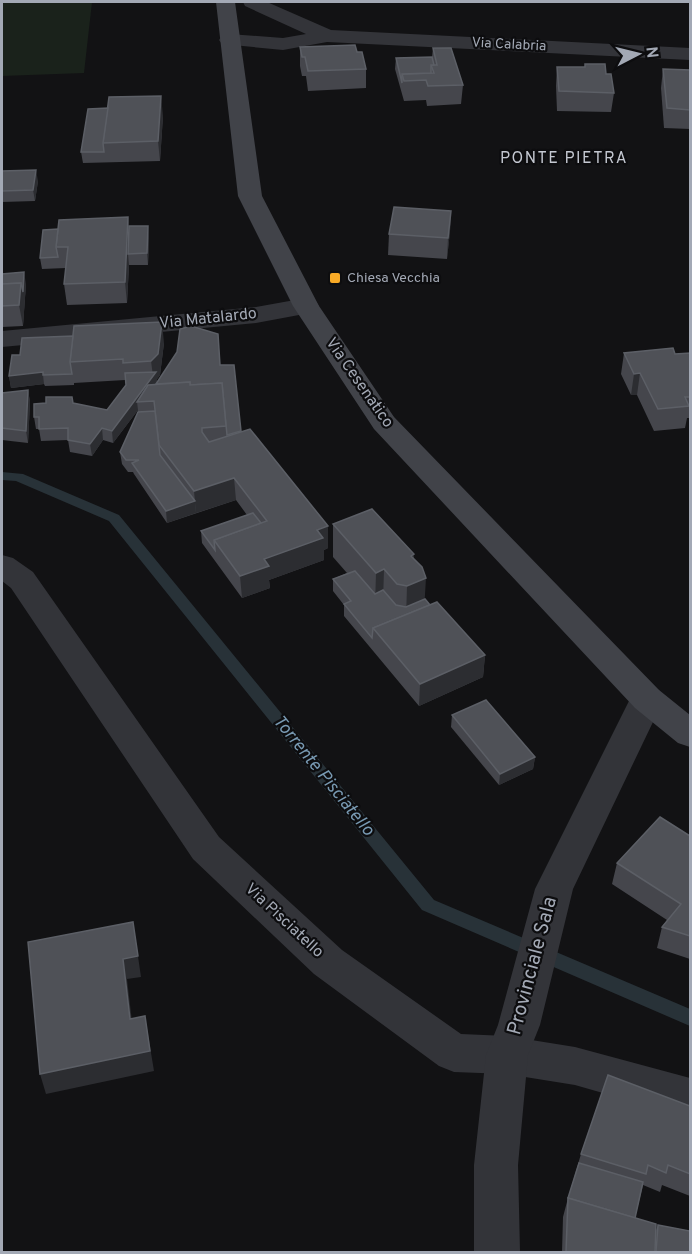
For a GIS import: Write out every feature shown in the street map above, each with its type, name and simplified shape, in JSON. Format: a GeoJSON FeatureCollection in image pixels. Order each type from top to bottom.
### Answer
{"type":"FeatureCollection","features":[{"type":"Feature","properties":{"kind":"main road","name":"Via Cesenatico"},"geometry":{"type":"LineString","coordinates":[[225,2],[250,196],[306,306],[384,423],[647,699],[690,734]]}},
{"type":"Feature","properties":{"kind":"street","name":"Via Calabria"},"geometry":{"type":"LineString","coordinates":[[252,2],[327,36]]}},
{"type":"Feature","properties":{"kind":"street","name":"Via Calabria"},"geometry":{"type":"LineString","coordinates":[[229,40],[283,44],[327,36],[690,54]]}},
{"type":"Feature","properties":{"kind":"street","name":"Via Matalardo"},"geometry":{"type":"LineString","coordinates":[[2,339],[256,315],[306,306]]}},
{"type":"Feature","properties":{"kind":"street","name":"Via Pisciatello"},"geometry":{"type":"LineString","coordinates":[[2,566],[22,580],[206,848],[328,962],[454,1053],[513,1040],[575,1066],[690,1098]]}},
{"type":"Feature","properties":{"kind":"street","name":"Provinciale Sala"},"geometry":{"type":"LineString","coordinates":[[497,1252],[496,1165],[513,1040],[554,889],[647,699]]}},
{"type":"Feature","properties":{"kind":"shaded area"},"geometry":{"type":"Polygon","coordinates":[[[2,2],[92,2],[84,73],[2,76],[2,2]]]}},
{"type":"Feature","properties":{"kind":"building"},"geometry":{"type":"Polygon","coordinates":[[[355,45],[357,52],[362,52],[366,69],[308,71],[300,47],[355,45]]]}},
{"type":"Feature","properties":{"kind":"building"},"geometry":{"type":"Polygon","coordinates":[[[433,48],[451,48],[463,85],[428,86],[426,80],[404,81],[402,74],[434,73],[431,65],[437,65],[433,48]]]}},
{"type":"Feature","properties":{"kind":"building"},"geometry":{"type":"Polygon","coordinates":[[[432,57],[434,65],[431,65],[431,73],[402,74],[402,83],[396,58],[432,57]]]}},
{"type":"Feature","properties":{"kind":"building"},"geometry":{"type":"Polygon","coordinates":[[[585,64],[605,64],[606,74],[611,74],[614,93],[559,91],[557,67],[585,67],[585,64]]]}},
{"type":"Feature","properties":{"kind":"building"},"geometry":{"type":"Polygon","coordinates":[[[663,69],[690,70],[690,110],[667,108],[663,69]]]}},
{"type":"Feature","properties":{"kind":"building"},"geometry":{"type":"Polygon","coordinates":[[[161,96],[158,141],[103,143],[109,97],[161,96]]]}},
{"type":"Feature","properties":{"kind":"building"},"geometry":{"type":"Polygon","coordinates":[[[108,108],[103,143],[104,152],[81,152],[88,109],[108,108]]]}},
{"type":"Feature","properties":{"kind":"building"},"geometry":{"type":"Polygon","coordinates":[[[36,170],[33,190],[2,191],[2,171],[36,170]]]}},
{"type":"Feature","properties":{"kind":"building"},"geometry":{"type":"Polygon","coordinates":[[[394,207],[451,211],[448,238],[389,234],[394,207]]]}},
{"type":"Feature","properties":{"kind":"building"},"geometry":{"type":"Polygon","coordinates":[[[128,217],[125,282],[64,284],[68,247],[56,247],[59,220],[128,217]]]}},
{"type":"Feature","properties":{"kind":"building"},"geometry":{"type":"Polygon","coordinates":[[[129,226],[148,226],[147,253],[128,254],[129,226]]]}},
{"type":"Feature","properties":{"kind":"building"},"geometry":{"type":"Polygon","coordinates":[[[58,229],[56,247],[58,257],[40,258],[43,230],[58,229]]]}},
{"type":"Feature","properties":{"kind":"building"},"geometry":{"type":"Polygon","coordinates":[[[24,272],[23,292],[21,283],[2,284],[2,274],[24,272]]]}},
{"type":"Feature","properties":{"kind":"building"},"geometry":{"type":"Polygon","coordinates":[[[21,283],[19,305],[2,306],[2,284],[21,283]]]}},
{"type":"Feature","properties":{"kind":"building"},"geometry":{"type":"Polygon","coordinates":[[[162,322],[158,354],[151,361],[123,363],[123,359],[70,362],[74,326],[162,322]]]}},
{"type":"Feature","properties":{"kind":"building"},"geometry":{"type":"Polygon","coordinates":[[[191,326],[218,334],[220,365],[234,365],[241,431],[227,435],[222,383],[156,384],[177,352],[180,329],[191,326]]]}},
{"type":"Feature","properties":{"kind":"building"},"geometry":{"type":"Polygon","coordinates":[[[73,336],[70,362],[72,374],[43,375],[43,372],[9,376],[12,355],[20,355],[22,338],[73,336]]]}},
{"type":"Feature","properties":{"kind":"building"},"geometry":{"type":"Polygon","coordinates":[[[673,348],[675,354],[690,353],[690,397],[685,397],[689,406],[658,409],[640,373],[634,374],[624,353],[673,348]]]}},
{"type":"Feature","properties":{"kind":"building"},"geometry":{"type":"Polygon","coordinates":[[[156,372],[112,431],[102,428],[90,444],[68,440],[68,428],[39,429],[39,417],[34,417],[34,404],[46,403],[46,397],[72,397],[73,403],[107,410],[126,385],[125,373],[156,372]]]}},
{"type":"Feature","properties":{"kind":"building"},"geometry":{"type":"Polygon","coordinates":[[[190,382],[190,385],[222,383],[226,426],[202,428],[209,442],[250,429],[328,526],[317,530],[323,538],[264,559],[269,566],[240,576],[214,540],[267,521],[234,478],[194,491],[159,445],[154,401],[137,402],[148,385],[190,382]]]}},
{"type":"Feature","properties":{"kind":"building"},"geometry":{"type":"Polygon","coordinates":[[[28,390],[26,431],[2,428],[2,393],[28,390]]]}},
{"type":"Feature","properties":{"kind":"building"},"geometry":{"type":"Polygon","coordinates":[[[155,411],[160,455],[195,501],[166,511],[132,463],[139,460],[126,460],[120,452],[138,412],[155,411]]]}},
{"type":"Feature","properties":{"kind":"building"},"geometry":{"type":"Polygon","coordinates":[[[372,509],[414,554],[411,556],[422,567],[426,578],[407,586],[397,584],[384,569],[376,573],[333,524],[372,509]]]}},
{"type":"Feature","properties":{"kind":"building"},"geometry":{"type":"Polygon","coordinates":[[[253,513],[261,523],[214,540],[215,550],[201,531],[253,513]]]}},
{"type":"Feature","properties":{"kind":"building"},"geometry":{"type":"Polygon","coordinates":[[[355,571],[375,594],[383,590],[396,605],[406,607],[425,599],[430,605],[373,628],[372,638],[344,604],[351,601],[333,579],[355,571]]]}},
{"type":"Feature","properties":{"kind":"building"},"geometry":{"type":"Polygon","coordinates":[[[437,602],[485,655],[420,684],[373,628],[437,602]]]}},
{"type":"Feature","properties":{"kind":"building"},"geometry":{"type":"Polygon","coordinates":[[[486,700],[535,757],[500,774],[452,715],[486,700]]]}},
{"type":"Feature","properties":{"kind":"building"},"geometry":{"type":"Polygon","coordinates":[[[660,817],[690,836],[690,936],[662,927],[681,904],[617,863],[660,817]]]}},
{"type":"Feature","properties":{"kind":"building"},"geometry":{"type":"Polygon","coordinates":[[[133,922],[138,956],[123,959],[130,1019],[145,1016],[150,1051],[40,1074],[28,942],[133,922]]]}},
{"type":"Feature","properties":{"kind":"building"},"geometry":{"type":"Polygon","coordinates":[[[608,1075],[690,1106],[690,1174],[668,1165],[666,1173],[648,1165],[646,1174],[581,1154],[608,1075]]]}},
{"type":"Feature","properties":{"kind":"building"},"geometry":{"type":"Polygon","coordinates":[[[579,1163],[643,1182],[635,1218],[568,1198],[579,1163]]]}},
{"type":"Feature","properties":{"kind":"building"},"geometry":{"type":"Polygon","coordinates":[[[568,1198],[656,1224],[655,1252],[566,1252],[568,1198]]]}},
{"type":"Feature","properties":{"kind":"building"},"geometry":{"type":"Polygon","coordinates":[[[658,1225],[690,1231],[690,1252],[656,1252],[658,1225]]]}},
{"type":"Feature","properties":{"kind":"waterway","name":"Torrente Pisciatello"},"geometry":{"type":"LineString","coordinates":[[2,476],[18,477],[114,518],[428,905],[690,1018]]}},
{"type":"Feature","properties":{"kind":"place","name":"Chiesa Vecchia"},"geometry":{"type":"Point","coordinates":[335,278]}},
{"type":"Feature","properties":{"kind":"district","name":"PONTE PIETRA"},"geometry":{"type":"Point","coordinates":[564,159]}}]}
